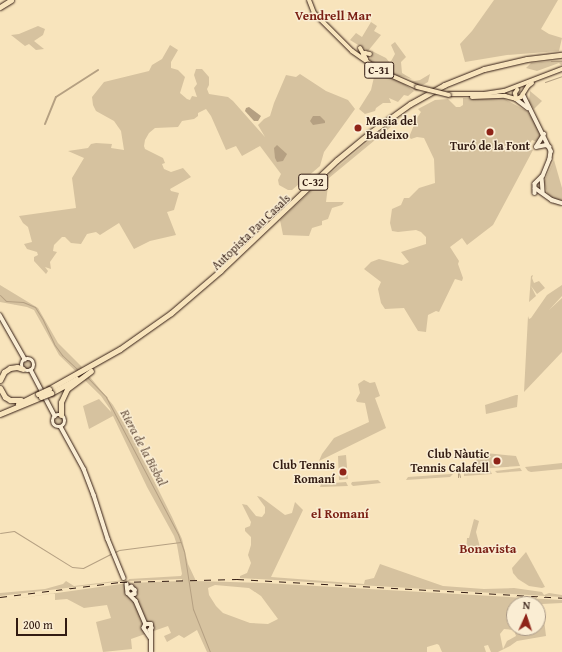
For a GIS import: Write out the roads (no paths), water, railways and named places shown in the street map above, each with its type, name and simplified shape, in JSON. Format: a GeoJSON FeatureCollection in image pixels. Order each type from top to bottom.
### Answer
{"type":"FeatureCollection","features":[{"type":"Feature","properties":{"kind":"highway"},"geometry":{"type":"LineString","coordinates":[[0,7],[11,0]]}},
{"type":"Feature","properties":{"kind":"highway","name":"Autopista Pau Casals"},"geometry":{"type":"LineString","coordinates":[[2,411],[40,396],[91,371],[190,298],[233,260],[337,160],[405,107],[444,85],[484,69],[527,59],[562,55]]}},
{"type":"Feature","properties":{"kind":"highway","name":"Autopista Pau Casals"},"geometry":{"type":"LineString","coordinates":[[77,378],[150,332],[202,292],[332,168],[368,138],[404,112],[441,90],[491,71],[529,62],[562,58]]}},
{"type":"Feature","properties":{"kind":"highway"},"geometry":{"type":"LineString","coordinates":[[0,380],[4,372],[10,368],[17,367],[24,369]]}},
{"type":"Feature","properties":{"kind":"highway"},"geometry":{"type":"LineString","coordinates":[[58,416],[64,393],[77,378]]}},
{"type":"Feature","properties":{"kind":"highway"},"geometry":{"type":"LineString","coordinates":[[0,388],[5,397],[10,400],[15,401],[28,399]]}},
{"type":"Feature","properties":{"kind":"highway","name":"Autopista Pau Casals"},"geometry":{"type":"LineString","coordinates":[[2,411],[28,399],[40,396]]}},
{"type":"Feature","properties":{"kind":"main road","name":"C-31"},"geometry":{"type":"LineString","coordinates":[[309,0],[315,12],[350,47],[369,62],[395,77],[417,87]]}},
{"type":"Feature","properties":{"kind":"main road","name":"C-31"},"geometry":{"type":"LineString","coordinates":[[309,0],[314,13],[352,50],[381,71],[417,87],[466,96],[495,95],[517,90]]}},
{"type":"Feature","properties":{"kind":"main road"},"geometry":{"type":"LineString","coordinates":[[360,48],[363,55],[369,62]]}},
{"type":"Feature","properties":{"kind":"main road"},"geometry":{"type":"LineString","coordinates":[[363,55],[365,53],[370,54]]}},
{"type":"Feature","properties":{"kind":"main road","name":"C-31"},"geometry":{"type":"LineString","coordinates":[[449,94],[466,95],[513,89],[562,70]]}},
{"type":"Feature","properties":{"kind":"main road"},"geometry":{"type":"LineString","coordinates":[[497,92],[517,90],[533,81]]}},
{"type":"Feature","properties":{"kind":"main road"},"geometry":{"type":"LineString","coordinates":[[516,99],[523,94],[533,81]]}},
{"type":"Feature","properties":{"kind":"main road"},"geometry":{"type":"LineString","coordinates":[[517,90],[520,90],[523,94]]}},
{"type":"Feature","properties":{"kind":"main road"},"geometry":{"type":"LineString","coordinates":[[516,99],[514,94],[517,90]]}},
{"type":"Feature","properties":{"kind":"main road"},"geometry":{"type":"LineString","coordinates":[[466,96],[505,96],[516,99]]}},
{"type":"Feature","properties":{"kind":"street"},"geometry":{"type":"LineString","coordinates":[[523,94],[550,147],[550,159],[538,189]]}},
{"type":"Feature","properties":{"kind":"street"},"geometry":{"type":"LineString","coordinates":[[516,99],[531,111]]}},
{"type":"Feature","properties":{"kind":"street"},"geometry":{"type":"LineString","coordinates":[[544,134],[536,147],[546,145],[550,147]]}},
{"type":"Feature","properties":{"kind":"street"},"geometry":{"type":"LineString","coordinates":[[540,182],[535,183],[538,189],[552,200],[562,203]]}},
{"type":"Feature","properties":{"kind":"street"},"geometry":{"type":"LineString","coordinates":[[0,315],[25,359]]}},
{"type":"Feature","properties":{"kind":"street"},"geometry":{"type":"LineString","coordinates":[[25,359],[22,365],[24,369],[31,370]]}},
{"type":"Feature","properties":{"kind":"street"},"geometry":{"type":"LineString","coordinates":[[25,359],[30,359],[34,362],[34,367],[31,370]]}},
{"type":"Feature","properties":{"kind":"street"},"geometry":{"type":"LineString","coordinates":[[31,370],[58,416],[65,421],[61,427]]}},
{"type":"Feature","properties":{"kind":"street"},"geometry":{"type":"LineString","coordinates":[[58,416],[53,419],[53,424],[57,427],[61,427],[84,469],[108,539],[124,578]]}},
{"type":"Feature","properties":{"kind":"street"},"geometry":{"type":"LineString","coordinates":[[130,590],[123,590],[130,590]]}},
{"type":"Feature","properties":{"kind":"street"},"geometry":{"type":"LineString","coordinates":[[130,590],[147,623],[151,624],[151,652]]}},
{"type":"Feature","properties":{"kind":"street"},"geometry":{"type":"LineString","coordinates":[[147,623],[144,628],[147,630],[150,637]]}},
{"type":"Feature","properties":{"kind":"street"},"geometry":{"type":"LineString","coordinates":[[147,630],[151,629]]}},
{"type":"Feature","properties":{"kind":"waterway"},"geometry":{"type":"LineString","coordinates":[[551,61],[562,61]]}},
{"type":"Feature","properties":{"kind":"waterway"},"geometry":{"type":"LineString","coordinates":[[45,124],[56,97],[98,70]]}},
{"type":"Feature","properties":{"kind":"waterway"},"geometry":{"type":"LineString","coordinates":[[545,82],[562,76]]}},
{"type":"Feature","properties":{"kind":"waterway","name":"Riera de la Bisbal"},"geometry":{"type":"LineString","coordinates":[[0,295],[6,301],[23,302],[35,307],[54,344],[62,355],[78,370]]}},
{"type":"Feature","properties":{"kind":"waterway","name":"Riera de la Bisbal"},"geometry":{"type":"LineString","coordinates":[[87,377],[106,397],[178,534],[184,551],[193,609],[210,652]]}},
{"type":"Feature","properties":{"kind":"waterway"},"geometry":{"type":"LineString","coordinates":[[459,473],[460,477]]}},
{"type":"Feature","properties":{"kind":"waterway"},"geometry":{"type":"LineString","coordinates":[[0,533],[14,531],[72,567],[83,568],[112,553]]}},
{"type":"Feature","properties":{"kind":"waterway"},"geometry":{"type":"LineString","coordinates":[[115,552],[119,550],[180,542]]}},
{"type":"Feature","properties":{"kind":"railway"},"geometry":{"type":"LineString","coordinates":[[0,597],[120,582],[237,579],[562,598]]}},
{"type":"Feature","properties":{"kind":"place","name":"Masia del Badeixo"},"geometry":{"type":"Point","coordinates":[358,128]}},
{"type":"Feature","properties":{"kind":"place","name":"Turó de la Font"},"geometry":{"type":"Point","coordinates":[490,132]}},
{"type":"Feature","properties":{"kind":"place","name":"Club Nàutic Tennis Calafell"},"geometry":{"type":"Point","coordinates":[497,461]}},
{"type":"Feature","properties":{"kind":"place","name":"Club Tennis Romaní"},"geometry":{"type":"Point","coordinates":[343,472]}},
{"type":"Feature","properties":{"kind":"district","name":"Vendrell Mar"},"geometry":{"type":"Point","coordinates":[333,16]}},
{"type":"Feature","properties":{"kind":"district","name":"el Romaní"},"geometry":{"type":"Point","coordinates":[340,514]}},
{"type":"Feature","properties":{"kind":"district","name":"Bonavista"},"geometry":{"type":"Point","coordinates":[488,549]}}]}
